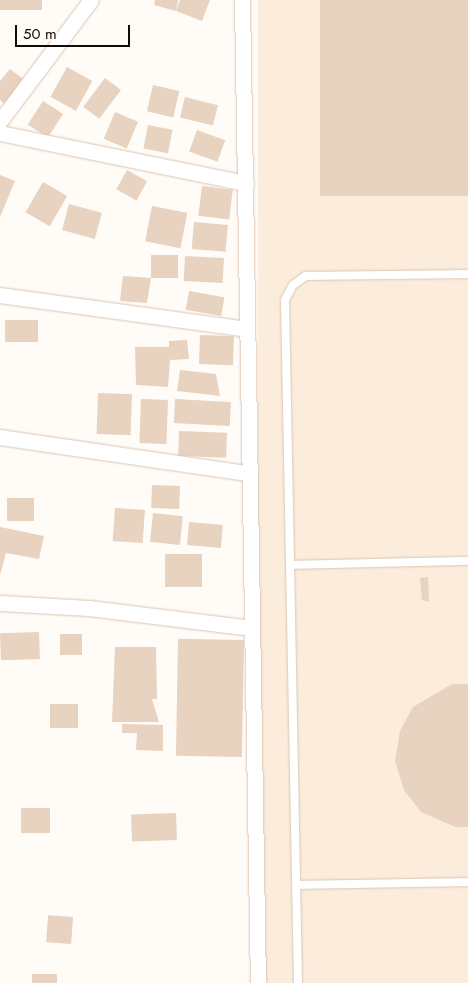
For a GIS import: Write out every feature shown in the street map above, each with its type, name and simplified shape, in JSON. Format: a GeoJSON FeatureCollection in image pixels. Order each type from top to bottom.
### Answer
{"type":"FeatureCollection","features":[{"type":"Feature","properties":{"kind":"street"},"geometry":{"type":"LineString","coordinates":[[0,121],[91,0]]}},
{"type":"Feature","properties":{"kind":"street"},"geometry":{"type":"LineString","coordinates":[[242,0],[246,183],[248,473],[258,983]]}},
{"type":"Feature","properties":{"kind":"street"},"geometry":{"type":"LineString","coordinates":[[0,133],[246,183]]}},
{"type":"Feature","properties":{"kind":"street"},"geometry":{"type":"LineString","coordinates":[[0,295],[247,329]]}},
{"type":"Feature","properties":{"kind":"street"},"geometry":{"type":"LineString","coordinates":[[0,437],[248,473]]}},
{"type":"Feature","properties":{"kind":"street"},"geometry":{"type":"LineString","coordinates":[[0,603],[89,608],[252,628]]}},
{"type":"Feature","properties":{"kind":"lane"},"geometry":{"type":"LineString","coordinates":[[298,983],[285,300],[289,291],[306,276],[468,274]]}},
{"type":"Feature","properties":{"kind":"lane"},"geometry":{"type":"LineString","coordinates":[[290,565],[468,561]]}},
{"type":"Feature","properties":{"kind":"lane"},"geometry":{"type":"LineString","coordinates":[[297,886],[468,882]]}},
{"type":"Feature","properties":{"kind":"shaded area"},"geometry":{"type":"Polygon","coordinates":[[[258,0],[468,0],[468,983],[258,983],[258,0]]]}},
{"type":"Feature","properties":{"kind":"building"},"geometry":{"type":"Polygon","coordinates":[[[0,0],[42,0],[42,10],[0,10],[0,0]]]}},
{"type":"Feature","properties":{"kind":"building"},"geometry":{"type":"Polygon","coordinates":[[[155,0],[178,0],[176,11],[154,5],[155,0]]]}},
{"type":"Feature","properties":{"kind":"building"},"geometry":{"type":"Polygon","coordinates":[[[180,0],[210,0],[202,21],[176,11],[180,0]]]}},
{"type":"Feature","properties":{"kind":"building"},"geometry":{"type":"Polygon","coordinates":[[[320,0],[468,0],[468,196],[320,196],[320,0]]]}},
{"type":"Feature","properties":{"kind":"building"},"geometry":{"type":"Polygon","coordinates":[[[67,67],[92,81],[76,111],[51,97],[67,67]]]}},
{"type":"Feature","properties":{"kind":"building"},"geometry":{"type":"Polygon","coordinates":[[[10,69],[26,81],[7,106],[0,100],[0,81],[10,69]]]}},
{"type":"Feature","properties":{"kind":"building"},"geometry":{"type":"Polygon","coordinates":[[[105,78],[121,90],[99,119],[83,107],[105,78]]]}},
{"type":"Feature","properties":{"kind":"building"},"geometry":{"type":"Polygon","coordinates":[[[153,85],[179,91],[173,117],[147,111],[153,85]]]}},
{"type":"Feature","properties":{"kind":"building"},"geometry":{"type":"Polygon","coordinates":[[[185,97],[218,105],[213,126],[180,117],[185,97]]]}},
{"type":"Feature","properties":{"kind":"building"},"geometry":{"type":"Polygon","coordinates":[[[43,101],[63,114],[48,138],[28,124],[43,101]]]}},
{"type":"Feature","properties":{"kind":"building"},"geometry":{"type":"Polygon","coordinates":[[[115,112],[138,122],[127,148],[104,139],[115,112]]]}},
{"type":"Feature","properties":{"kind":"building"},"geometry":{"type":"Polygon","coordinates":[[[148,125],[173,130],[168,153],[143,149],[148,125]]]}},
{"type":"Feature","properties":{"kind":"building"},"geometry":{"type":"Polygon","coordinates":[[[197,130],[225,140],[217,162],[189,152],[197,130]]]}},
{"type":"Feature","properties":{"kind":"building"},"geometry":{"type":"Polygon","coordinates":[[[127,170],[147,181],[136,200],[116,189],[127,170]]]}},
{"type":"Feature","properties":{"kind":"building"},"geometry":{"type":"Polygon","coordinates":[[[0,175],[15,181],[0,217],[0,175]]]}},
{"type":"Feature","properties":{"kind":"building"},"geometry":{"type":"Polygon","coordinates":[[[43,182],[67,196],[50,226],[26,212],[43,182]]]}},
{"type":"Feature","properties":{"kind":"building"},"geometry":{"type":"Polygon","coordinates":[[[202,186],[233,190],[229,220],[198,216],[202,186]]]}},
{"type":"Feature","properties":{"kind":"building"},"geometry":{"type":"Polygon","coordinates":[[[69,204],[102,213],[95,239],[62,230],[69,204]]]}},
{"type":"Feature","properties":{"kind":"building"},"geometry":{"type":"Polygon","coordinates":[[[152,206],[187,213],[180,248],[145,241],[152,206]]]}},
{"type":"Feature","properties":{"kind":"building"},"geometry":{"type":"Polygon","coordinates":[[[194,222],[228,225],[226,252],[192,249],[194,222]]]}},
{"type":"Feature","properties":{"kind":"building"},"geometry":{"type":"Polygon","coordinates":[[[151,255],[178,255],[178,278],[151,278],[151,255]]]}},
{"type":"Feature","properties":{"kind":"building"},"geometry":{"type":"Polygon","coordinates":[[[185,256],[224,258],[223,283],[184,281],[185,256]]]}},
{"type":"Feature","properties":{"kind":"building"},"geometry":{"type":"Polygon","coordinates":[[[123,276],[151,278],[147,303],[120,301],[123,276]]]}},
{"type":"Feature","properties":{"kind":"building"},"geometry":{"type":"Polygon","coordinates":[[[189,291],[224,297],[221,316],[186,310],[189,291]]]}},
{"type":"Feature","properties":{"kind":"building"},"geometry":{"type":"Polygon","coordinates":[[[5,320],[38,320],[38,342],[5,342],[5,320]]]}},
{"type":"Feature","properties":{"kind":"building"},"geometry":{"type":"Polygon","coordinates":[[[200,335],[234,336],[233,365],[199,364],[200,335]]]}},
{"type":"Feature","properties":{"kind":"building"},"geometry":{"type":"Polygon","coordinates":[[[187,340],[189,359],[170,360],[168,387],[136,385],[135,347],[169,347],[169,341],[187,340]]]}},
{"type":"Feature","properties":{"kind":"building"},"geometry":{"type":"Polygon","coordinates":[[[180,370],[216,374],[220,396],[177,391],[180,370]]]}},
{"type":"Feature","properties":{"kind":"building"},"geometry":{"type":"Polygon","coordinates":[[[98,393],[132,394],[131,435],[97,434],[98,393]]]}},
{"type":"Feature","properties":{"kind":"building"},"geometry":{"type":"Polygon","coordinates":[[[141,399],[168,400],[166,444],[139,443],[141,399]]]}},
{"type":"Feature","properties":{"kind":"building"},"geometry":{"type":"Polygon","coordinates":[[[175,399],[231,402],[230,426],[174,423],[175,399]]]}},
{"type":"Feature","properties":{"kind":"building"},"geometry":{"type":"Polygon","coordinates":[[[179,431],[227,433],[226,458],[178,456],[179,431]]]}},
{"type":"Feature","properties":{"kind":"building"},"geometry":{"type":"Polygon","coordinates":[[[152,485],[180,486],[179,509],[151,508],[152,485]]]}},
{"type":"Feature","properties":{"kind":"building"},"geometry":{"type":"Polygon","coordinates":[[[7,498],[34,498],[34,521],[7,521],[7,498]]]}},
{"type":"Feature","properties":{"kind":"building"},"geometry":{"type":"Polygon","coordinates":[[[115,508],[145,510],[143,543],[113,541],[115,508]]]}},
{"type":"Feature","properties":{"kind":"building"},"geometry":{"type":"Polygon","coordinates":[[[153,513],[183,516],[180,545],[150,542],[153,513]]]}},
{"type":"Feature","properties":{"kind":"building"},"geometry":{"type":"Polygon","coordinates":[[[189,522],[223,525],[221,548],[187,545],[189,522]]]}},
{"type":"Feature","properties":{"kind":"building"},"geometry":{"type":"Polygon","coordinates":[[[0,527],[44,536],[39,559],[6,553],[0,575],[0,527]]]}},
{"type":"Feature","properties":{"kind":"building"},"geometry":{"type":"Polygon","coordinates":[[[165,554],[202,554],[202,587],[165,587],[165,554]]]}},
{"type":"Feature","properties":{"kind":"building"},"geometry":{"type":"Polygon","coordinates":[[[428,577],[429,602],[422,600],[420,578],[428,577]]]}},
{"type":"Feature","properties":{"kind":"building"},"geometry":{"type":"Polygon","coordinates":[[[39,632],[40,659],[1,660],[0,633],[39,632]]]}},
{"type":"Feature","properties":{"kind":"building"},"geometry":{"type":"Polygon","coordinates":[[[60,634],[82,634],[82,655],[60,655],[60,634]]]}},
{"type":"Feature","properties":{"kind":"building"},"geometry":{"type":"Polygon","coordinates":[[[178,639],[244,640],[242,757],[176,756],[178,639]]]}},
{"type":"Feature","properties":{"kind":"building"},"geometry":{"type":"Polygon","coordinates":[[[115,647],[156,647],[157,699],[152,699],[159,722],[112,722],[115,647]]]}},
{"type":"Feature","properties":{"kind":"building"},"geometry":{"type":"Polygon","coordinates":[[[452,684],[468,684],[468,827],[455,827],[421,812],[404,790],[395,761],[400,731],[413,707],[452,684]]]}},
{"type":"Feature","properties":{"kind":"building"},"geometry":{"type":"Polygon","coordinates":[[[50,704],[78,704],[78,728],[50,728],[50,704]]]}},
{"type":"Feature","properties":{"kind":"building"},"geometry":{"type":"Polygon","coordinates":[[[122,724],[163,725],[163,751],[136,750],[137,733],[122,733],[122,724]]]}},
{"type":"Feature","properties":{"kind":"building"},"geometry":{"type":"Polygon","coordinates":[[[21,808],[50,808],[50,833],[21,833],[21,808]]]}},
{"type":"Feature","properties":{"kind":"building"},"geometry":{"type":"Polygon","coordinates":[[[176,813],[177,840],[132,842],[131,815],[176,813]]]}},
{"type":"Feature","properties":{"kind":"building"},"geometry":{"type":"Polygon","coordinates":[[[48,915],[73,917],[71,944],[46,942],[48,915]]]}},
{"type":"Feature","properties":{"kind":"building"},"geometry":{"type":"Polygon","coordinates":[[[32,974],[57,974],[57,983],[32,983],[32,974]]]}}]}
